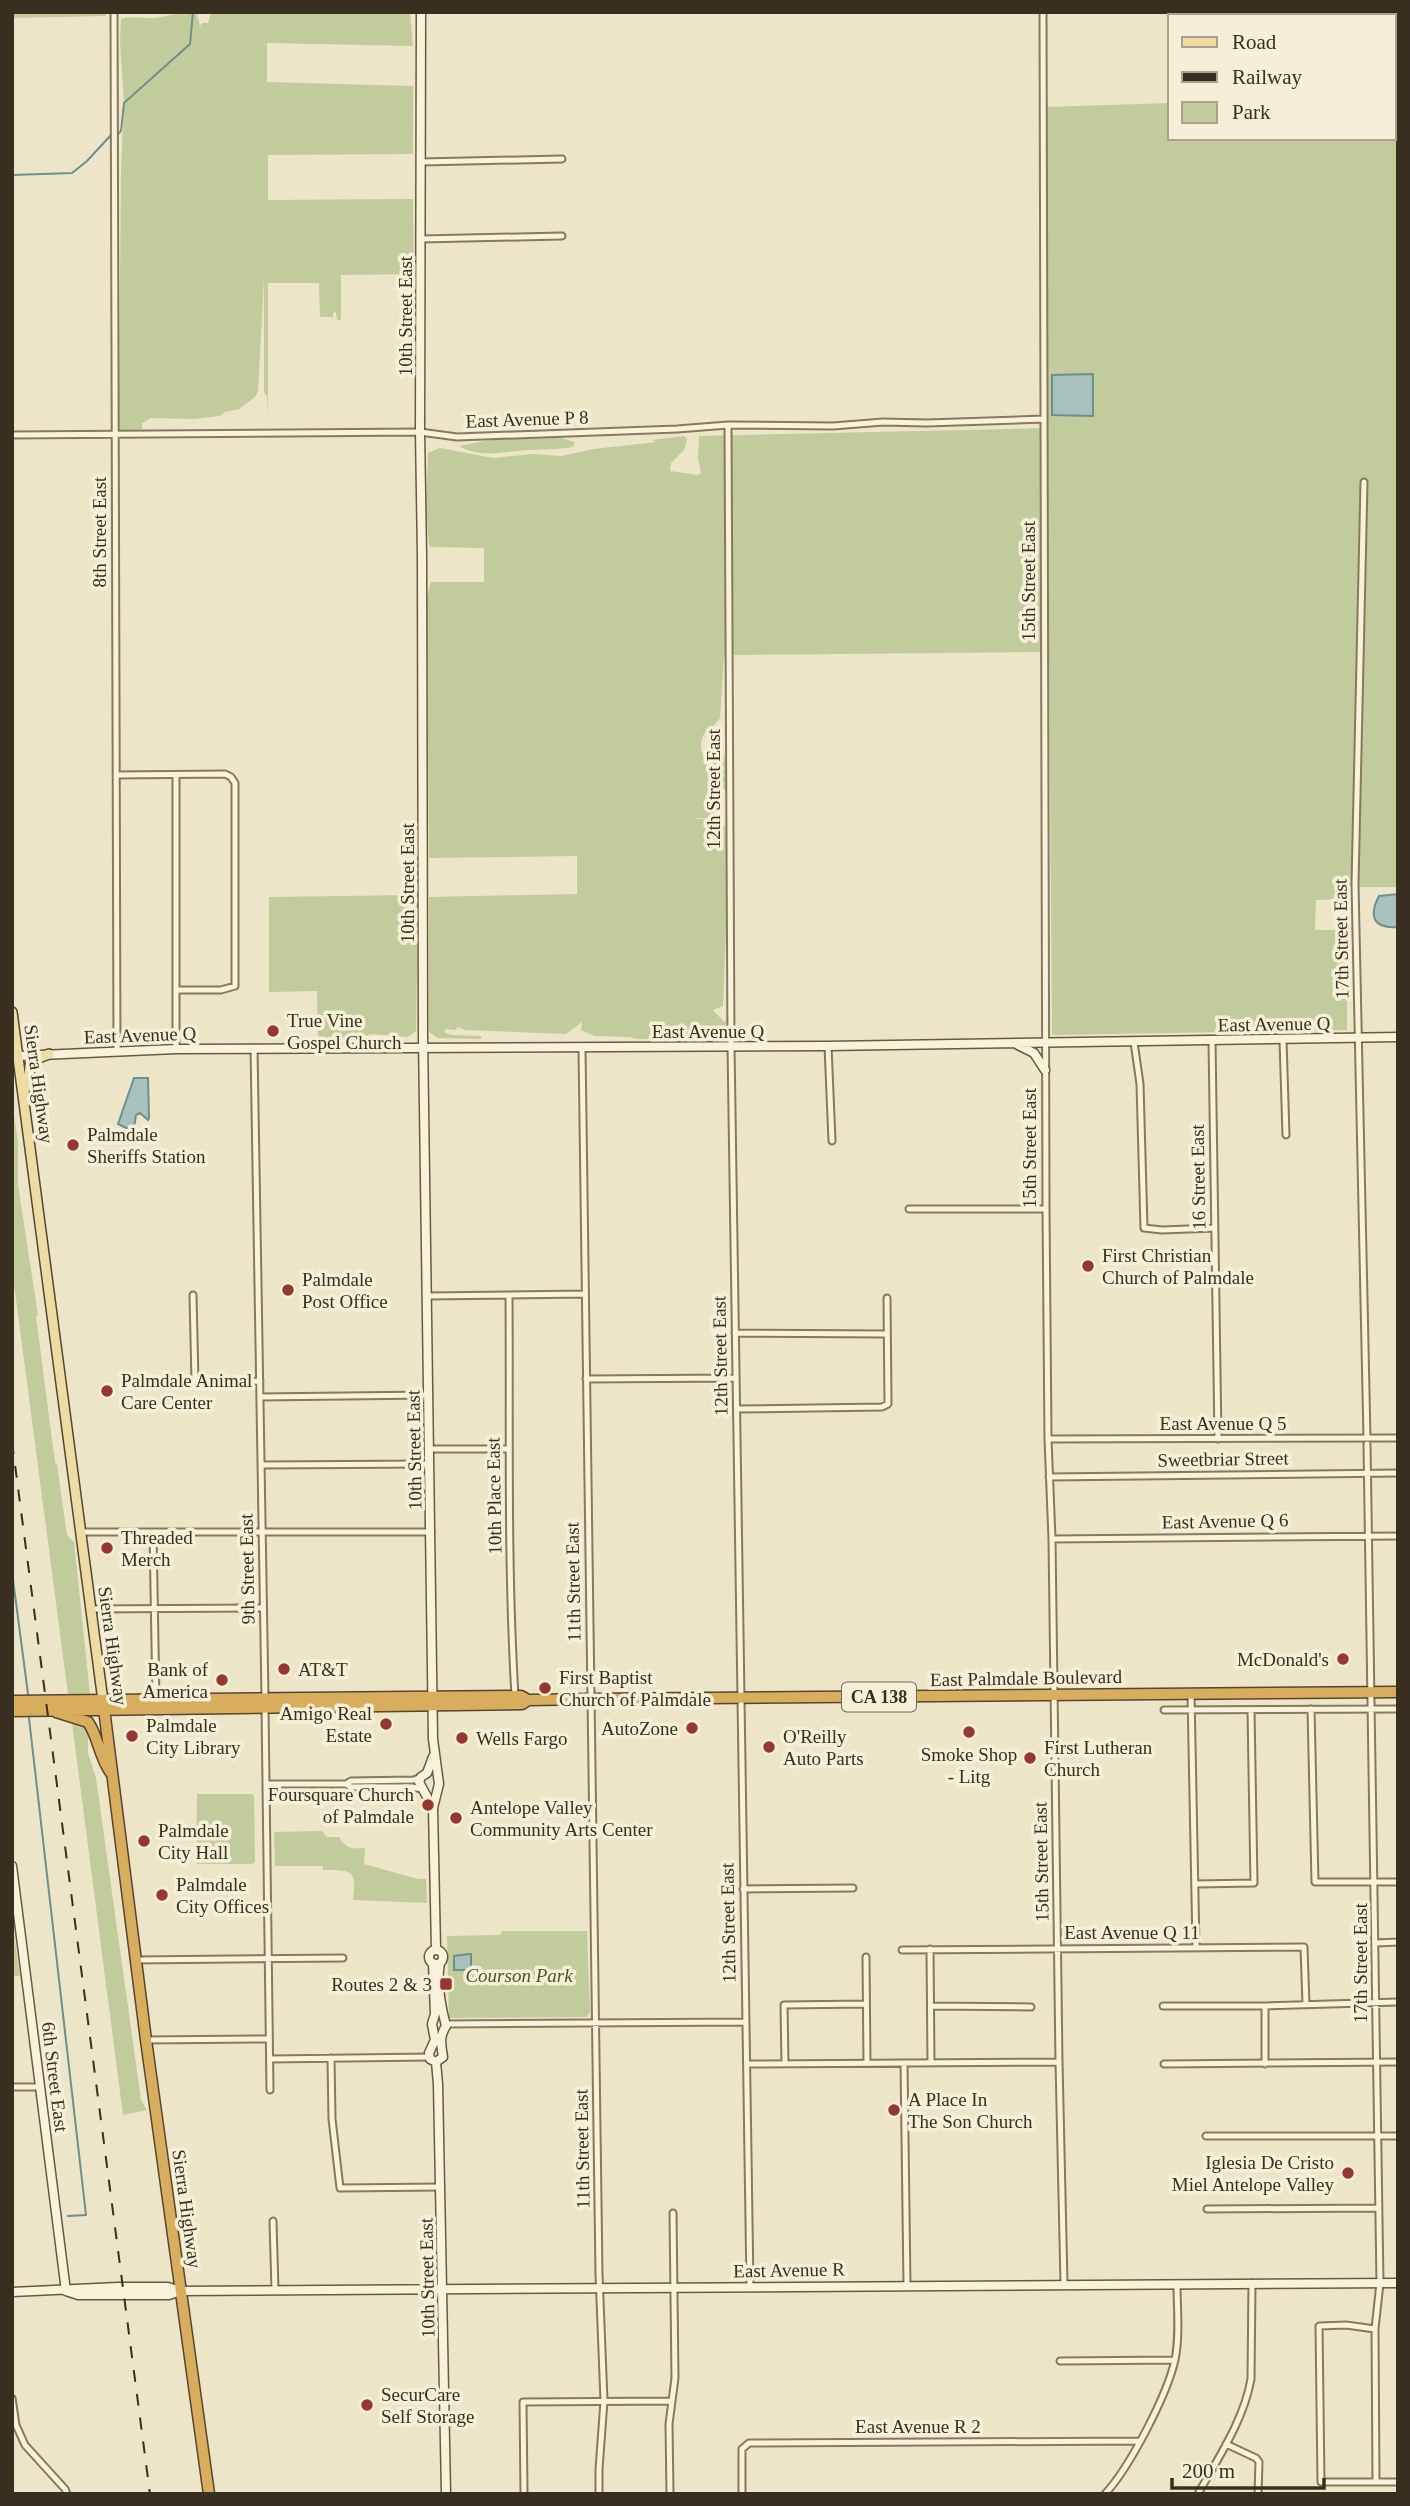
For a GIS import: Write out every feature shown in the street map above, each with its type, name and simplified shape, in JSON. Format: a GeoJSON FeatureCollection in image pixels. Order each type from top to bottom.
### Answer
{"type":"FeatureCollection","features":[{"type":"Feature","properties":{"kind":"highway","name":"East Palmdale Boulevard"},"geometry":{"type":"LineString","coordinates":[[433,1702],[515,1696],[528,1700],[1398,1692]]}},
{"type":"Feature","properties":{"kind":"highway","name":"East Palmdale Boulevard"},"geometry":{"type":"LineString","coordinates":[[12,1711],[53,1710],[156,1700],[265,1703]]}},
{"type":"Feature","properties":{"kind":"highway","name":"East Palmdale Boulevard"},"geometry":{"type":"LineString","coordinates":[[12,1701],[104,1705],[433,1702],[522,1704],[528,1700]]}},
{"type":"Feature","properties":{"kind":"highway","name":"Sierra Highway"},"geometry":{"type":"LineString","coordinates":[[104,1705],[146,2040],[209,2494]]}},
{"type":"Feature","properties":{"kind":"highway"},"geometry":{"type":"LineString","coordinates":[[53,1710],[63,1716],[88,1722],[93,1730],[101,1761],[111,1774]]}},
{"type":"Feature","properties":{"kind":"main road","name":"10th Street East"},"geometry":{"type":"LineString","coordinates":[[421,12],[423,1047],[434,1753],[438,1778]]}},
{"type":"Feature","properties":{"kind":"main road","name":"Sierra Highway"},"geometry":{"type":"LineString","coordinates":[[12,1012],[104,1705]]}},
{"type":"Feature","properties":{"kind":"main road","name":"East Avenue Q"},"geometry":{"type":"LineString","coordinates":[[18,1056],[176,1049],[828,1046],[1398,1037]]}},
{"type":"Feature","properties":{"kind":"main road"},"geometry":{"type":"LineString","coordinates":[[1015,1043],[1034,1052],[1045,1070]]}},
{"type":"Feature","properties":{"kind":"main road"},"geometry":{"type":"LineString","coordinates":[[23,1094],[32,1062],[49,1054]]}},
{"type":"Feature","properties":{"kind":"main road","name":"10th Street East"},"geometry":{"type":"LineString","coordinates":[[424,1775],[434,1753]]}},
{"type":"Feature","properties":{"kind":"main road"},"geometry":{"type":"LineString","coordinates":[[433,1773],[439,1784],[433,1808],[419,1782],[424,1775],[433,1773]]}},
{"type":"Feature","properties":{"kind":"main road"},"geometry":{"type":"LineString","coordinates":[[424,1791],[436,1790]]}},
{"type":"Feature","properties":{"kind":"main road","name":"10th Street East"},"geometry":{"type":"LineString","coordinates":[[433,1808],[436,1949],[441,1953],[436,1963],[439,2024],[434,2055],[440,2187],[446,2494]]}},
{"type":"Feature","properties":{"kind":"main road","name":"6th Street East"},"geometry":{"type":"LineString","coordinates":[[12,1866],[66,2291]]}},
{"type":"Feature","properties":{"kind":"main road","name":"East Avenue R"},"geometry":{"type":"LineString","coordinates":[[12,2292],[169,2295],[180,2291],[442,2287],[1398,2283]]}},
{"type":"Feature","properties":{"kind":"street","name":"8th Street East"},"geometry":{"type":"LineString","coordinates":[[114,12],[117,1052]]}},
{"type":"Feature","properties":{"kind":"street","name":"15th Street East"},"geometry":{"type":"LineString","coordinates":[[1043,12],[1044,1043],[1048,1440],[1052,1539],[1064,2284]]}},
{"type":"Feature","properties":{"kind":"street"},"geometry":{"type":"LineString","coordinates":[[421,162],[562,159]]}},
{"type":"Feature","properties":{"kind":"street"},"geometry":{"type":"LineString","coordinates":[[421,239],[562,236]]}},
{"type":"Feature","properties":{"kind":"street","name":"East Avenue P 8"},"geometry":{"type":"LineString","coordinates":[[12,435],[420,432],[457,437],[728,425],[833,426],[883,422],[1044,419]]}},
{"type":"Feature","properties":{"kind":"street","name":"12th Street East"},"geometry":{"type":"LineString","coordinates":[[728,425],[731,1046],[750,2286]]}},
{"type":"Feature","properties":{"kind":"street","name":"17th Street East"},"geometry":{"type":"LineString","coordinates":[[1364,482],[1355,884],[1376,1882],[1380,2283],[1375,2329],[1376,2482]]}},
{"type":"Feature","properties":{"kind":"street"},"geometry":{"type":"LineString","coordinates":[[116,775],[225,775],[232,777],[235,783],[235,986],[230,989],[177,990]]}},
{"type":"Feature","properties":{"kind":"street"},"geometry":{"type":"LineString","coordinates":[[176,775],[176,1049]]}},
{"type":"Feature","properties":{"kind":"street"},"geometry":{"type":"LineString","coordinates":[[1283,1040],[1286,1135]]}},
{"type":"Feature","properties":{"kind":"street","name":"16 Street East"},"geometry":{"type":"LineString","coordinates":[[1212,1041],[1218,1439]]}},
{"type":"Feature","properties":{"kind":"street"},"geometry":{"type":"LineString","coordinates":[[1134,1042],[1140,1084],[1144,1228],[1215,1228]]}},
{"type":"Feature","properties":{"kind":"street"},"geometry":{"type":"LineString","coordinates":[[828,1046],[832,1141]]}},
{"type":"Feature","properties":{"kind":"street","name":"9th Street East"},"geometry":{"type":"LineString","coordinates":[[254,1048],[270,2090]]}},
{"type":"Feature","properties":{"kind":"street","name":"11th Street East"},"geometry":{"type":"LineString","coordinates":[[582,1048],[600,2287],[604,2401],[598,2469],[599,2494]]}},
{"type":"Feature","properties":{"kind":"street"},"geometry":{"type":"LineString","coordinates":[[909,1209],[1046,1209]]}},
{"type":"Feature","properties":{"kind":"street"},"geometry":{"type":"LineString","coordinates":[[428,1296],[584,1294]]}},
{"type":"Feature","properties":{"kind":"street"},"geometry":{"type":"LineString","coordinates":[[193,1295],[195,1382]]}},
{"type":"Feature","properties":{"kind":"street","name":"10th Place East"},"geometry":{"type":"LineString","coordinates":[[509,1296],[509,1449],[515,1696]]}},
{"type":"Feature","properties":{"kind":"street"},"geometry":{"type":"LineString","coordinates":[[737,1409],[882,1407],[888,1404],[887,1298]]}},
{"type":"Feature","properties":{"kind":"street"},"geometry":{"type":"LineString","coordinates":[[735,1333],[886,1334]]}},
{"type":"Feature","properties":{"kind":"street"},"geometry":{"type":"LineString","coordinates":[[586,1379],[736,1378]]}},
{"type":"Feature","properties":{"kind":"street"},"geometry":{"type":"LineString","coordinates":[[181,1383],[260,1381]]}},
{"type":"Feature","properties":{"kind":"street"},"geometry":{"type":"LineString","coordinates":[[260,1397],[429,1395]]}},
{"type":"Feature","properties":{"kind":"street","name":"East Avenue Q 5"},"geometry":{"type":"LineString","coordinates":[[1048,1440],[1367,1441],[1398,1438]]}},
{"type":"Feature","properties":{"kind":"street"},"geometry":{"type":"LineString","coordinates":[[429,1449],[509,1449]]}},
{"type":"Feature","properties":{"kind":"street"},"geometry":{"type":"LineString","coordinates":[[262,1465],[429,1464]]}},
{"type":"Feature","properties":{"kind":"street","name":"Sweetbriar Street"},"geometry":{"type":"LineString","coordinates":[[1049,1477],[1398,1473]]}},
{"type":"Feature","properties":{"kind":"street"},"geometry":{"type":"LineString","coordinates":[[79,1532],[430,1532]]}},
{"type":"Feature","properties":{"kind":"street"},"geometry":{"type":"LineString","coordinates":[[153,1532],[156,1700]]}},
{"type":"Feature","properties":{"kind":"street","name":"East Avenue Q 6"},"geometry":{"type":"LineString","coordinates":[[1052,1539],[1398,1536]]}},
{"type":"Feature","properties":{"kind":"street"},"geometry":{"type":"LineString","coordinates":[[90,1609],[263,1608]]}},
{"type":"Feature","properties":{"kind":"street"},"geometry":{"type":"LineString","coordinates":[[1191,1694],[1196,1947]]}},
{"type":"Feature","properties":{"kind":"street"},"geometry":{"type":"LineString","coordinates":[[1311,1709],[1315,1882],[1398,1882]]}},
{"type":"Feature","properties":{"kind":"street"},"geometry":{"type":"LineString","coordinates":[[1164,1710],[1398,1709]]}},
{"type":"Feature","properties":{"kind":"street"},"geometry":{"type":"LineString","coordinates":[[1195,1884],[1254,1883],[1251,1710]]}},
{"type":"Feature","properties":{"kind":"street"},"geometry":{"type":"LineString","coordinates":[[346,1784],[351,1781],[414,1780],[424,1775]]}},
{"type":"Feature","properties":{"kind":"street"},"geometry":{"type":"LineString","coordinates":[[266,1784],[346,1784],[351,1787],[412,1787],[424,1791]]}},
{"type":"Feature","properties":{"kind":"street"},"geometry":{"type":"LineString","coordinates":[[743,1889],[853,1888]]}},
{"type":"Feature","properties":{"kind":"street"},"geometry":{"type":"LineString","coordinates":[[1376,1942],[1398,1942]]}},
{"type":"Feature","properties":{"kind":"street","name":"East Avenue Q 11"},"geometry":{"type":"LineString","coordinates":[[902,1950],[1304,1947],[1306,2005]]}},
{"type":"Feature","properties":{"kind":"street"},"geometry":{"type":"LineString","coordinates":[[930,1949],[932,2063]]}},
{"type":"Feature","properties":{"kind":"street"},"geometry":{"type":"LineString","coordinates":[[866,1957],[867,2063]]}},
{"type":"Feature","properties":{"kind":"street"},"geometry":{"type":"LineString","coordinates":[[136,1960],[343,1958]]}},
{"type":"Feature","properties":{"kind":"street"},"geometry":{"type":"LineString","coordinates":[[1163,2006],[1398,2002]]}},
{"type":"Feature","properties":{"kind":"street"},"geometry":{"type":"LineString","coordinates":[[785,2064],[785,2005],[866,2004]]}},
{"type":"Feature","properties":{"kind":"street"},"geometry":{"type":"LineString","coordinates":[[931,2006],[1031,2007]]}},
{"type":"Feature","properties":{"kind":"street"},"geometry":{"type":"LineString","coordinates":[[1265,2006],[1265,2064]]}},
{"type":"Feature","properties":{"kind":"street"},"geometry":{"type":"LineString","coordinates":[[439,2024],[745,2022]]}},
{"type":"Feature","properties":{"kind":"street"},"geometry":{"type":"LineString","coordinates":[[146,2040],[269,2039]]}},
{"type":"Feature","properties":{"kind":"street"},"geometry":{"type":"LineString","coordinates":[[270,2059],[434,2055]]}},
{"type":"Feature","properties":{"kind":"street"},"geometry":{"type":"LineString","coordinates":[[331,2058],[332,2119],[340,2188],[440,2187]]}},
{"type":"Feature","properties":{"kind":"street"},"geometry":{"type":"LineString","coordinates":[[747,2064],[1059,2062]]}},
{"type":"Feature","properties":{"kind":"street"},"geometry":{"type":"LineString","coordinates":[[1164,2064],[1398,2062]]}},
{"type":"Feature","properties":{"kind":"street"},"geometry":{"type":"LineString","coordinates":[[904,2063],[907,2285]]}},
{"type":"Feature","properties":{"kind":"street"},"geometry":{"type":"LineString","coordinates":[[12,2087],[40,2087]]}},
{"type":"Feature","properties":{"kind":"street"},"geometry":{"type":"LineString","coordinates":[[1206,2136],[1398,2136]]}},
{"type":"Feature","properties":{"kind":"street"},"geometry":{"type":"LineString","coordinates":[[1207,2209],[1378,2208]]}},
{"type":"Feature","properties":{"kind":"street"},"geometry":{"type":"LineString","coordinates":[[670,2494],[669,2424],[675,2378],[673,2213]]}},
{"type":"Feature","properties":{"kind":"street"},"geometry":{"type":"LineString","coordinates":[[273,2221],[275,2290]]}},
{"type":"Feature","properties":{"kind":"street"},"geometry":{"type":"LineString","coordinates":[[1198,2494],[1226,2444],[1249,2391],[1252,2283]]}},
{"type":"Feature","properties":{"kind":"street"},"geometry":{"type":"LineString","coordinates":[[1105,2494],[1140,2441],[1162,2398],[1175,2360],[1178,2332],[1177,2284]]}},
{"type":"Feature","properties":{"kind":"street"},"geometry":{"type":"LineString","coordinates":[[1375,2329],[1346,2325],[1319,2326],[1321,2482],[1398,2482]]}},
{"type":"Feature","properties":{"kind":"street"},"geometry":{"type":"LineString","coordinates":[[1060,2361],[1175,2360]]}},
{"type":"Feature","properties":{"kind":"street"},"geometry":{"type":"LineString","coordinates":[[12,2398],[16,2425],[25,2445],[67,2494]]}},
{"type":"Feature","properties":{"kind":"street"},"geometry":{"type":"LineString","coordinates":[[524,2494],[523,2402],[673,2401]]}},
{"type":"Feature","properties":{"kind":"street","name":"East Avenue R 2"},"geometry":{"type":"LineString","coordinates":[[742,2494],[742,2449],[749,2443],[1140,2441]]}},
{"type":"Feature","properties":{"kind":"street"},"geometry":{"type":"LineString","coordinates":[[1226,2444],[1259,2462],[1258,2494]]}},
{"type":"Feature","properties":{"kind":"green space"},"geometry":{"type":"Polygon","coordinates":[[[12,12],[106,12],[106,16],[12,18],[12,12]]]}},
{"type":"Feature","properties":{"kind":"green space"},"geometry":{"type":"Polygon","coordinates":[[[196,12],[200,26],[202,23],[208,23],[211,12],[410,12],[413,46],[267,43],[267,82],[413,86],[413,154],[268,155],[268,200],[413,199],[414,274],[341,275],[341,320],[337,320],[336,312],[333,313],[333,320],[332,317],[320,317],[319,283],[268,283],[268,414],[267,396],[264,392],[264,278],[258,391],[255,397],[239,409],[220,416],[195,419],[151,418],[142,423],[142,429],[123,431],[120,430],[117,418],[124,104],[121,19],[156,18],[185,15],[196,12]]]}},
{"type":"Feature","properties":{"kind":"green space"},"geometry":{"type":"Polygon","coordinates":[[[1398,97],[1398,887],[1348,887],[1348,899],[1316,900],[1315,930],[1347,930],[1347,1030],[1052,1035],[1049,652],[724,655],[720,718],[704,734],[701,741],[707,766],[723,798],[713,806],[717,818],[691,818],[716,820],[727,829],[723,1006],[713,1010],[724,1022],[726,1020],[726,1037],[636,1039],[595,1036],[581,1030],[582,1022],[566,1034],[465,1030],[457,1027],[456,1030],[445,1029],[445,1033],[481,1036],[481,1039],[438,1038],[429,1032],[429,897],[577,894],[577,856],[429,858],[427,597],[431,582],[484,582],[484,548],[429,545],[426,508],[428,453],[440,448],[493,458],[532,454],[561,456],[684,436],[687,439],[684,450],[671,463],[670,471],[698,475],[701,473],[698,458],[699,436],[1048,428],[1047,107],[1168,103],[1168,140],[1396,140],[1398,97]]]}},
{"type":"Feature","properties":{"kind":"green space"},"geometry":{"type":"Polygon","coordinates":[[[532,436],[575,442],[573,447],[567,448],[493,453],[476,452],[459,446],[490,440],[532,436]]]}},
{"type":"Feature","properties":{"kind":"green space"},"geometry":{"type":"Polygon","coordinates":[[[714,732],[722,735],[726,793],[708,756],[708,739],[714,732]]]}},
{"type":"Feature","properties":{"kind":"green space"},"geometry":{"type":"Polygon","coordinates":[[[413,895],[418,899],[416,1031],[408,1037],[372,1034],[361,1037],[318,1038],[317,991],[269,992],[269,897],[413,895]]]}},
{"type":"Feature","properties":{"kind":"green space"},"geometry":{"type":"Polygon","coordinates":[[[12,1100],[18,1142],[18,1185],[38,1315],[36,1316],[55,1463],[67,1535],[74,1542],[90,1694],[68,1694],[12,1269],[12,1100]]]}},
{"type":"Feature","properties":{"kind":"green space"},"geometry":{"type":"Polygon","coordinates":[[[72,1723],[80,1723],[88,1731],[88,1753],[96,1778],[141,2100],[147,2110],[123,2115],[72,1723]]]}},
{"type":"Feature","properties":{"kind":"green space"},"geometry":{"type":"Polygon","coordinates":[[[197,1794],[254,1796],[255,1862],[196,1863],[197,1794]]]}},
{"type":"Feature","properties":{"kind":"green space"},"geometry":{"type":"Polygon","coordinates":[[[322,1831],[327,1837],[339,1837],[350,1847],[365,1848],[364,1864],[426,1879],[427,1903],[353,1900],[353,1877],[346,1872],[323,1870],[323,1866],[275,1866],[274,1832],[322,1831]]]}},
{"type":"Feature","properties":{"kind":"green space"},"geometry":{"type":"Polygon","coordinates":[[[12,1921],[20,1976],[12,1976],[12,1921]]]}},
{"type":"Feature","properties":{"kind":"green space","name":"Courson Park"},"geometry":{"type":"Polygon","coordinates":[[[502,1931],[587,1931],[590,2012],[587,2017],[449,2018],[447,1936],[500,1935],[502,1931]]]}},
{"type":"Feature","properties":{"kind":"water"},"geometry":{"type":"Polygon","coordinates":[[[1093,374],[1093,416],[1052,415],[1052,375],[1093,374]]]}},
{"type":"Feature","properties":{"kind":"water"},"geometry":{"type":"Polygon","coordinates":[[[1398,894],[1398,927],[1379,924],[1375,920],[1374,910],[1379,896],[1398,894]]]}},
{"type":"Feature","properties":{"kind":"water"},"geometry":{"type":"Polygon","coordinates":[[[134,1078],[148,1078],[149,1118],[148,1120],[140,1113],[136,1115],[134,1127],[126,1128],[118,1124],[134,1078]]]}},
{"type":"Feature","properties":{"kind":"water"},"geometry":{"type":"Polygon","coordinates":[[[471,1954],[471,1970],[454,1970],[454,1956],[471,1954]]]}},
{"type":"Feature","properties":{"kind":"waterway"},"geometry":{"type":"LineString","coordinates":[[117,135],[121,131],[124,103],[190,44],[193,12]]}},
{"type":"Feature","properties":{"kind":"waterway"},"geometry":{"type":"LineString","coordinates":[[12,175],[72,173],[111,135]]}},
{"type":"Feature","properties":{"kind":"waterway"},"geometry":{"type":"LineString","coordinates":[[12,1572],[28,1694]]}},
{"type":"Feature","properties":{"kind":"waterway"},"geometry":{"type":"LineString","coordinates":[[29,1718],[86,2215],[68,2216]]}},
{"type":"Feature","properties":{"kind":"railway"},"geometry":{"type":"LineString","coordinates":[[12,1442],[150,2494]]}},
{"type":"Feature","properties":{"kind":"place","name":"True Vine Gospel Church"},"geometry":{"type":"Point","coordinates":[273,1031]}},
{"type":"Feature","properties":{"kind":"place","name":"Palmdale Sheriffs Station"},"geometry":{"type":"Point","coordinates":[73,1145]}},
{"type":"Feature","properties":{"kind":"place","name":"First Christian Church of Palmdale"},"geometry":{"type":"Point","coordinates":[1088,1266]}},
{"type":"Feature","properties":{"kind":"place","name":"Palmdale Post Office"},"geometry":{"type":"Point","coordinates":[288,1290]}},
{"type":"Feature","properties":{"kind":"place","name":"Palmdale Animal Care Center"},"geometry":{"type":"Point","coordinates":[107,1391]}},
{"type":"Feature","properties":{"kind":"place","name":"Threaded Merch"},"geometry":{"type":"Point","coordinates":[107,1548]}},
{"type":"Feature","properties":{"kind":"place","name":"McDonald's"},"geometry":{"type":"Point","coordinates":[1343,1659]}},
{"type":"Feature","properties":{"kind":"place","name":"AT&T"},"geometry":{"type":"Point","coordinates":[284,1669]}},
{"type":"Feature","properties":{"kind":"place","name":"Bank of America"},"geometry":{"type":"Point","coordinates":[222,1680]}},
{"type":"Feature","properties":{"kind":"place","name":"First Baptist Church of Palmdale"},"geometry":{"type":"Point","coordinates":[545,1688]}},
{"type":"Feature","properties":{"kind":"place","name":"Amigo Real Estate"},"geometry":{"type":"Point","coordinates":[386,1724]}},
{"type":"Feature","properties":{"kind":"place","name":"AutoZone"},"geometry":{"type":"Point","coordinates":[692,1728]}},
{"type":"Feature","properties":{"kind":"place","name":"Smoke Shop - Litg"},"geometry":{"type":"Point","coordinates":[969,1732]}},
{"type":"Feature","properties":{"kind":"place","name":"Palmdale City Library"},"geometry":{"type":"Point","coordinates":[132,1736]}},
{"type":"Feature","properties":{"kind":"place","name":"Wells Fargo"},"geometry":{"type":"Point","coordinates":[462,1738]}},
{"type":"Feature","properties":{"kind":"place","name":"O'Reilly Auto Parts"},"geometry":{"type":"Point","coordinates":[769,1747]}},
{"type":"Feature","properties":{"kind":"place","name":"First Lutheran Church"},"geometry":{"type":"Point","coordinates":[1030,1758]}},
{"type":"Feature","properties":{"kind":"place","name":"Foursquare Church of Palmdale"},"geometry":{"type":"Point","coordinates":[428,1805]}},
{"type":"Feature","properties":{"kind":"place","name":"Antelope Valley Community Arts Center"},"geometry":{"type":"Point","coordinates":[456,1818]}},
{"type":"Feature","properties":{"kind":"place","name":"Palmdale City Hall"},"geometry":{"type":"Point","coordinates":[144,1841]}},
{"type":"Feature","properties":{"kind":"place","name":"Palmdale City Offices"},"geometry":{"type":"Point","coordinates":[162,1895]}},
{"type":"Feature","properties":{"kind":"place","name":"Routes 2 & 3"},"geometry":{"type":"Point","coordinates":[446,1984]}},
{"type":"Feature","properties":{"kind":"place","name":"A Place In The Son Church"},"geometry":{"type":"Point","coordinates":[894,2110]}},
{"type":"Feature","properties":{"kind":"place","name":"Iglesia De Cristo Miel Antelope Valley"},"geometry":{"type":"Point","coordinates":[1348,2173]}},
{"type":"Feature","properties":{"kind":"place","name":"SecurCare Self Storage"},"geometry":{"type":"Point","coordinates":[367,2405]}}]}
